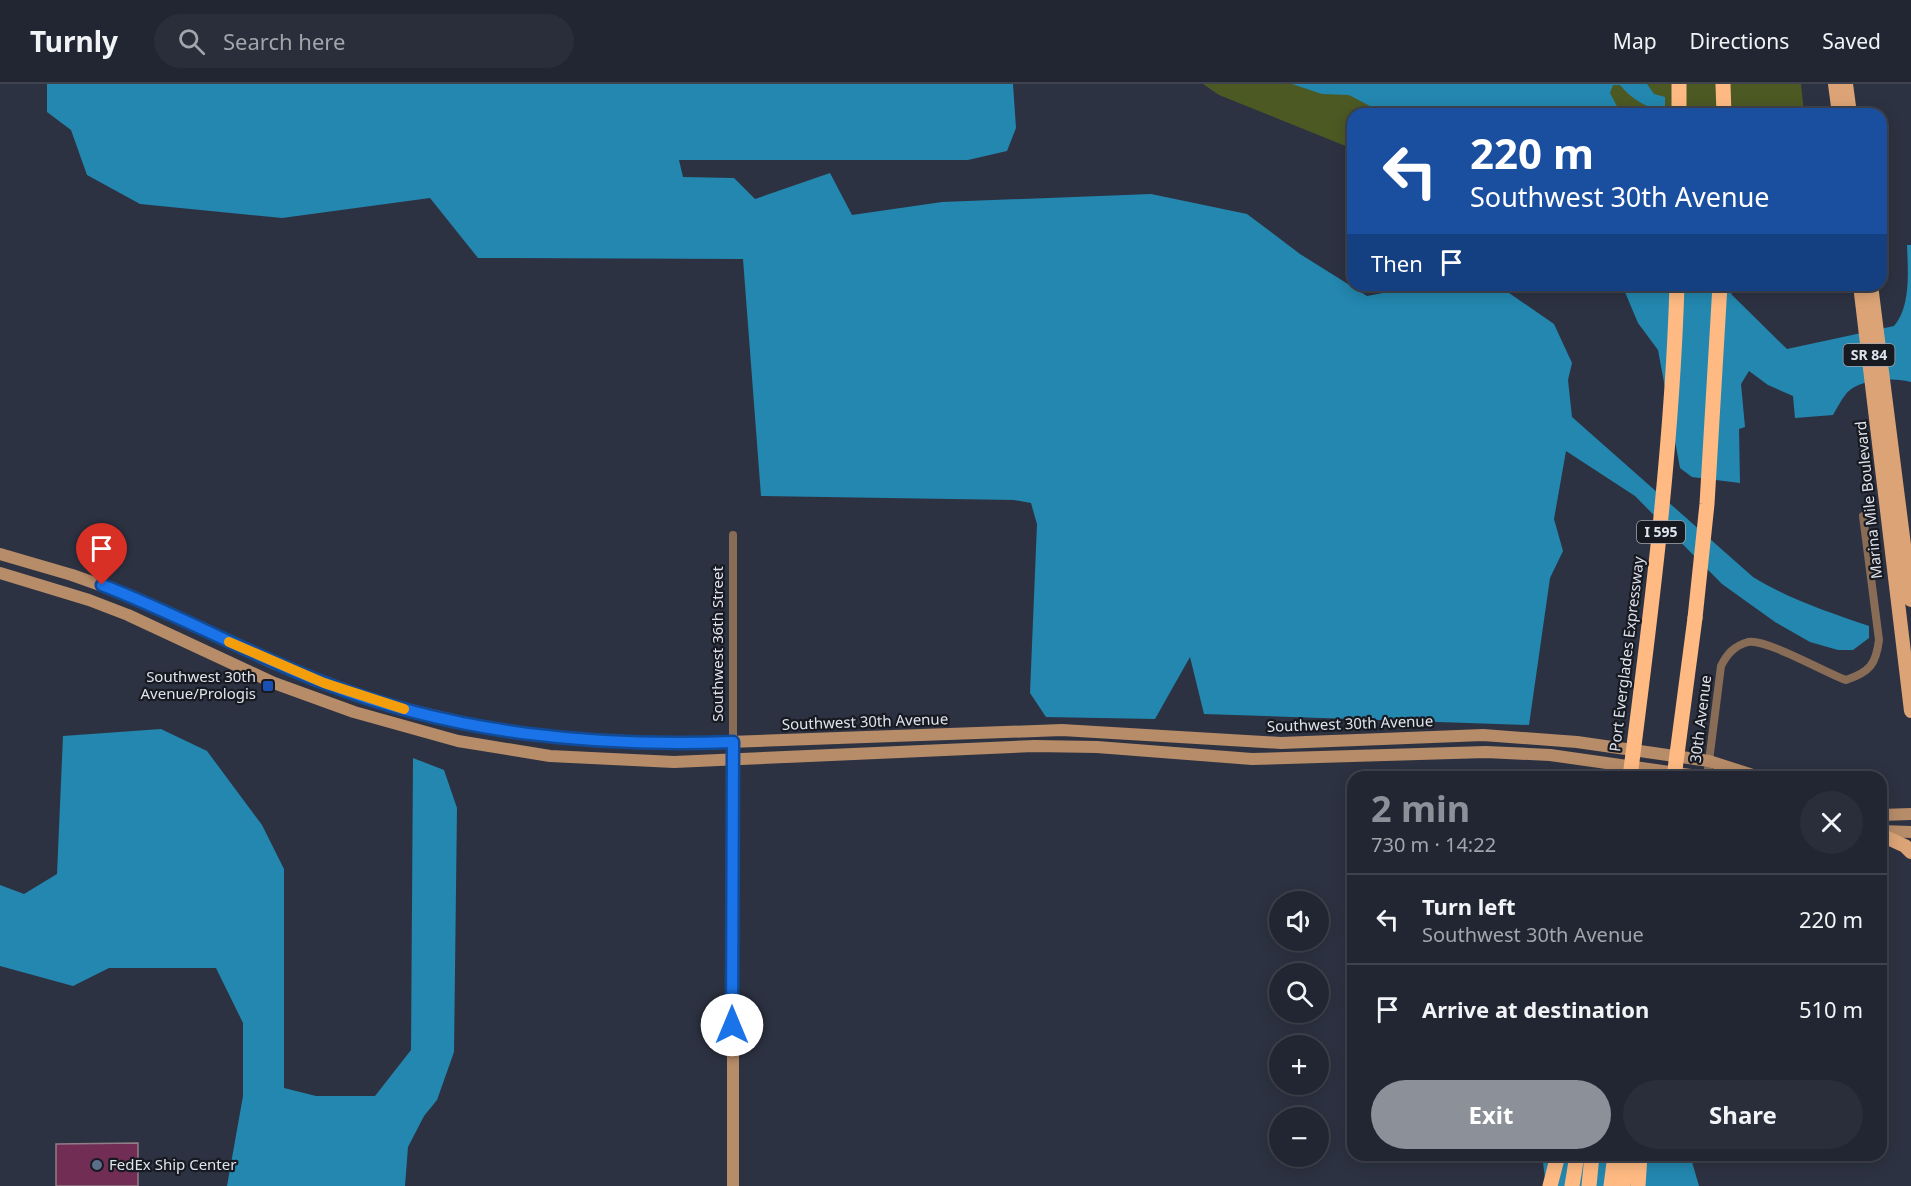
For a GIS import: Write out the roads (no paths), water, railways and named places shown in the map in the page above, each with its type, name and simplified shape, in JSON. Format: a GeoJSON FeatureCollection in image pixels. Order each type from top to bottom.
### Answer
{"type":"FeatureCollection","features":[{"type":"Feature","properties":{"kind":"highway"},"geometry":{"type":"LineString","coordinates":[[1679,84],[1679,108]]}},
{"type":"Feature","properties":{"kind":"highway"},"geometry":{"type":"LineString","coordinates":[[1724,84],[1724,108]]}},
{"type":"Feature","properties":{"kind":"highway","name":"Port Everglades Expressway"},"geometry":{"type":"LineString","coordinates":[[1631,771],[1664,507],[1675,366],[1677,291]]}},
{"type":"Feature","properties":{"kind":"highway","name":"I 595"},"geometry":{"type":"LineString","coordinates":[[1675,771],[1707,504],[1720,291]]}},
{"type":"Feature","properties":{"kind":"highway"},"geometry":{"type":"LineString","coordinates":[[1682,771],[1695,618]]}},
{"type":"Feature","properties":{"kind":"highway"},"geometry":{"type":"LineString","coordinates":[[1550,1186],[1556,1161]]}},
{"type":"Feature","properties":{"kind":"highway"},"geometry":{"type":"LineString","coordinates":[[1572,1186],[1576,1161]]}},
{"type":"Feature","properties":{"kind":"highway"},"geometry":{"type":"LineString","coordinates":[[1588,1184],[1591,1161]]}},
{"type":"Feature","properties":{"kind":"highway"},"geometry":{"type":"LineString","coordinates":[[1611,1186],[1614,1161]]}},
{"type":"Feature","properties":{"kind":"highway"},"geometry":{"type":"LineString","coordinates":[[1623,1186],[1626,1161]]}},
{"type":"Feature","properties":{"kind":"highway"},"geometry":{"type":"LineString","coordinates":[[1638,1186],[1640,1161]]}},
{"type":"Feature","properties":{"kind":"main road"},"geometry":{"type":"LineString","coordinates":[[1835,84],[1838,108]]}},
{"type":"Feature","properties":{"kind":"main road"},"geometry":{"type":"LineString","coordinates":[[1846,84],[1849,108]]}},
{"type":"Feature","properties":{"kind":"main road","name":"Marina Mile Boulevard"},"geometry":{"type":"LineString","coordinates":[[1862,291],[1869,309]]}},
{"type":"Feature","properties":{"kind":"main road","name":"Marina Mile Boulevard"},"geometry":{"type":"LineString","coordinates":[[1870,291],[1869,309],[1881,401],[1911,600]]}},
{"type":"Feature","properties":{"kind":"main road","name":"Marina Mile Boulevard"},"geometry":{"type":"LineString","coordinates":[[1881,401],[1911,711]]}},
{"type":"Feature","properties":{"kind":"main road","name":"Southwest 30th Avenue"},"geometry":{"type":"LineString","coordinates":[[0,554],[102,585],[160,609],[273,663],[351,693],[411,711],[487,728],[558,738],[642,744],[1094,731],[1187,740],[1281,743],[1483,735],[1577,742],[1709,761],[1740,771]]}},
{"type":"Feature","properties":{"kind":"main road","name":"Southwest 30th Avenue"},"geometry":{"type":"LineString","coordinates":[[0,573],[120,612],[274,683],[324,702],[428,734],[488,747],[580,759],[734,760],[977,748],[1076,747],[1273,759],[1486,752],[1550,755],[1663,771]]}},
{"type":"Feature","properties":{"kind":"main road"},"geometry":{"type":"LineString","coordinates":[[976,733],[977,748]]}},
{"type":"Feature","properties":{"kind":"main road","name":"Southwest 36th Street"},"geometry":{"type":"LineString","coordinates":[[733,1186],[734,760]]}},
{"type":"Feature","properties":{"kind":"main road"},"geometry":{"type":"LineString","coordinates":[[1887,815],[1911,814]]}},
{"type":"Feature","properties":{"kind":"main road"},"geometry":{"type":"LineString","coordinates":[[1887,831],[1911,832]]}},
{"type":"Feature","properties":{"kind":"main road"},"geometry":{"type":"LineString","coordinates":[[1887,838],[1905,846],[1911,852]]}},
{"type":"Feature","properties":{"kind":"street","name":"30th Avenue"},"geometry":{"type":"LineString","coordinates":[[1707,771],[1721,666],[1729,651],[1749,642],[1770,646],[1846,680],[1862,674],[1876,659],[1879,640],[1863,516]]}},
{"type":"Feature","properties":{"kind":"street","name":"Southwest 36th Street"},"geometry":{"type":"LineString","coordinates":[[733,535],[734,760]]}},
{"type":"Feature","properties":{"kind":"water"},"geometry":{"type":"Polygon","coordinates":[[[47,84],[1013,84],[1016,128],[1007,151],[968,160],[679,160],[683,177],[734,178],[755,199],[830,173],[852,215],[942,202],[1151,194],[1247,214],[1300,254],[1347,283],[1347,291],[1359,291],[1367,296],[1393,291],[1506,291],[1554,324],[1572,363],[1568,380],[1572,417],[1753,577],[1795,598],[1869,626],[1869,638],[1853,650],[1838,650],[1810,642],[1775,622],[1722,584],[1635,496],[1566,451],[1554,519],[1563,551],[1550,578],[1529,725],[1204,714],[1190,657],[1155,719],[1046,717],[1030,693],[1037,524],[1031,503],[1014,500],[761,496],[743,259],[478,258],[430,198],[282,218],[140,204],[87,175],[71,130],[47,112],[47,84]]]}},
{"type":"Feature","properties":{"kind":"water"},"geometry":{"type":"Polygon","coordinates":[[[1292,84],[1647,84],[1654,94],[1665,97],[1665,108],[1652,108],[1640,102],[1620,85],[1613,85],[1610,93],[1618,108],[1374,108],[1349,95],[1322,94],[1292,84]]]}},
{"type":"Feature","properties":{"kind":"water"},"geometry":{"type":"Polygon","coordinates":[[[1907,245],[1911,245],[1911,382],[1877,380],[1867,382],[1846,394],[1833,415],[1795,418],[1793,396],[1768,385],[1749,371],[1741,384],[1745,427],[1739,429],[1740,483],[1692,477],[1680,468],[1658,350],[1638,323],[1625,291],[1734,291],[1731,294],[1787,349],[1894,326],[1906,299],[1907,245]]]}},
{"type":"Feature","properties":{"kind":"water"},"geometry":{"type":"Polygon","coordinates":[[[161,729],[207,751],[262,825],[284,869],[284,1088],[316,1096],[375,1096],[411,1050],[413,758],[444,770],[457,808],[454,1052],[437,1100],[424,1116],[408,1147],[405,1186],[227,1186],[243,1096],[243,1023],[216,968],[109,968],[73,986],[0,966],[0,885],[24,894],[57,874],[63,736],[161,729]]]}},
{"type":"Feature","properties":{"kind":"water"},"geometry":{"type":"Polygon","coordinates":[[[1543,1161],[1692,1161],[1699,1186],[1546,1186],[1543,1161]]]}},
{"type":"Feature","properties":{"kind":"place","name":"Southwest 30th Avenue/Prologis"},"geometry":{"type":"Point","coordinates":[268,686]}},
{"type":"Feature","properties":{"kind":"place","name":"FedEx Ship Center"},"geometry":{"type":"Point","coordinates":[97,1165]}}]}
